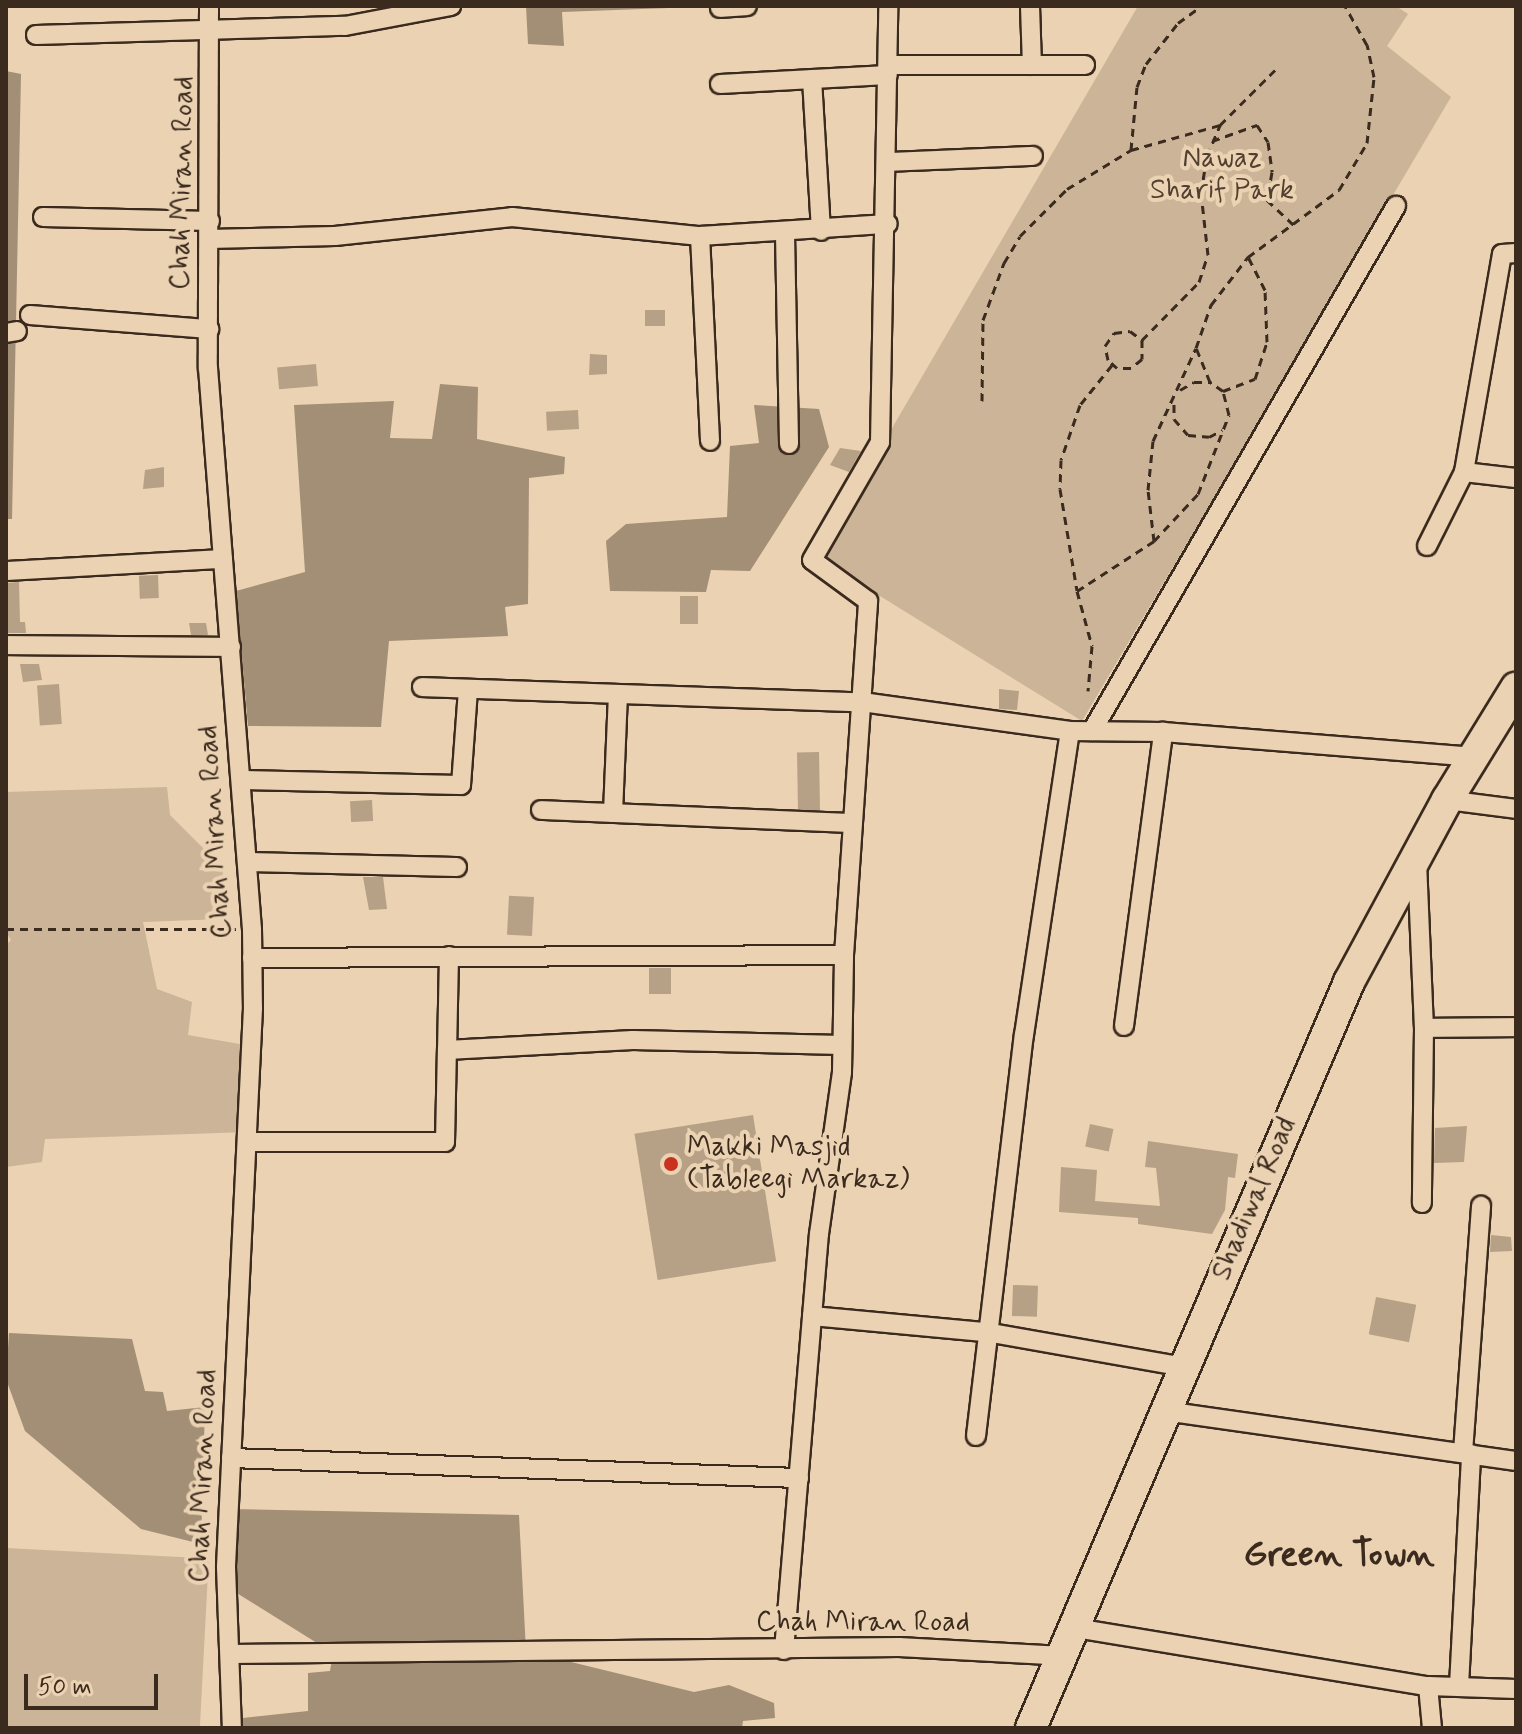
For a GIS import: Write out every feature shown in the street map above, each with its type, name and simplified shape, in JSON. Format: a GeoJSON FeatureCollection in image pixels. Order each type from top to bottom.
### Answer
{"type":"FeatureCollection","features":[{"type":"Feature","properties":{"kind":"main road","name":"Shadiwal Road"},"geometry":{"type":"LineString","coordinates":[[1031,1728],[1349,982],[1447,800],[1516,688]]}},
{"type":"Feature","properties":{"kind":"street","name":"Chah Miran Road"},"geometry":{"type":"LineString","coordinates":[[209,6],[212,29],[209,329],[223,559],[252,929],[247,1142],[226,1567],[232,1728]]}},
{"type":"Feature","properties":{"kind":"street"},"geometry":{"type":"LineString","coordinates":[[36,35],[345,26],[451,6]]}},
{"type":"Feature","properties":{"kind":"street"},"geometry":{"type":"LineString","coordinates":[[720,8],[747,6]]}},
{"type":"Feature","properties":{"kind":"street"},"geometry":{"type":"LineString","coordinates":[[784,1650],[812,1316],[842,1045],[844,955],[868,601],[812,560],[880,442],[888,224],[888,6]]}},
{"type":"Feature","properties":{"kind":"street"},"geometry":{"type":"LineString","coordinates":[[1030,6],[1032,65]]}},
{"type":"Feature","properties":{"kind":"street"},"geometry":{"type":"LineString","coordinates":[[720,84],[812,79],[888,70],[1085,65]]}},
{"type":"Feature","properties":{"kind":"street"},"geometry":{"type":"LineString","coordinates":[[812,79],[821,231]]}},
{"type":"Feature","properties":{"kind":"street"},"geometry":{"type":"LineString","coordinates":[[888,162],[1033,156]]}},
{"type":"Feature","properties":{"kind":"street"},"geometry":{"type":"LineString","coordinates":[[1092,731],[1396,206]]}},
{"type":"Feature","properties":{"kind":"street"},"geometry":{"type":"LineString","coordinates":[[43,217],[335,236],[512,217],[700,236],[785,234],[888,224]]}},
{"type":"Feature","properties":{"kind":"street"},"geometry":{"type":"LineString","coordinates":[[785,234],[789,444]]}},
{"type":"Feature","properties":{"kind":"street"},"geometry":{"type":"LineString","coordinates":[[700,236],[710,441]]}},
{"type":"Feature","properties":{"kind":"street"},"geometry":{"type":"LineString","coordinates":[[1427,546],[1464,472],[1502,254],[1516,253]]}},
{"type":"Feature","properties":{"kind":"street"},"geometry":{"type":"LineString","coordinates":[[30,315],[209,329]]}},
{"type":"Feature","properties":{"kind":"street"},"geometry":{"type":"LineString","coordinates":[[1464,472],[1516,478]]}},
{"type":"Feature","properties":{"kind":"street"},"geometry":{"type":"LineString","coordinates":[[6,571],[223,559]]}},
{"type":"Feature","properties":{"kind":"street"},"geometry":{"type":"LineString","coordinates":[[6,645],[231,647]]}},
{"type":"Feature","properties":{"kind":"street"},"geometry":{"type":"LineString","coordinates":[[422,687],[862,702],[1070,731],[1163,732],[1472,757]]}},
{"type":"Feature","properties":{"kind":"street"},"geometry":{"type":"LineString","coordinates":[[242,780],[461,785],[468,689]]}},
{"type":"Feature","properties":{"kind":"street"},"geometry":{"type":"LineString","coordinates":[[613,813],[618,694]]}},
{"type":"Feature","properties":{"kind":"street"},"geometry":{"type":"LineString","coordinates":[[976,1436],[986,1332],[1070,731]]}},
{"type":"Feature","properties":{"kind":"street"},"geometry":{"type":"LineString","coordinates":[[1124,1026],[1163,732]]}},
{"type":"Feature","properties":{"kind":"street"},"geometry":{"type":"LineString","coordinates":[[1447,800],[1516,809]]}},
{"type":"Feature","properties":{"kind":"street"},"geometry":{"type":"LineString","coordinates":[[541,810],[853,823]]}},
{"type":"Feature","properties":{"kind":"street"},"geometry":{"type":"LineString","coordinates":[[1417,857],[1424,1028],[1422,1203]]}},
{"type":"Feature","properties":{"kind":"street"},"geometry":{"type":"LineString","coordinates":[[248,862],[457,867]]}},
{"type":"Feature","properties":{"kind":"street"},"geometry":{"type":"LineString","coordinates":[[252,958],[844,955]]}},
{"type":"Feature","properties":{"kind":"street"},"geometry":{"type":"LineString","coordinates":[[247,1142],[445,1142],[449,956]]}},
{"type":"Feature","properties":{"kind":"street"},"geometry":{"type":"LineString","coordinates":[[1424,1028],[1516,1027]]}},
{"type":"Feature","properties":{"kind":"street"},"geometry":{"type":"LineString","coordinates":[[447,1050],[633,1040],[842,1045]]}},
{"type":"Feature","properties":{"kind":"street"},"geometry":{"type":"LineString","coordinates":[[1459,1686],[1467,1453],[1481,1206]]}},
{"type":"Feature","properties":{"kind":"street"},"geometry":{"type":"LineString","coordinates":[[812,1316],[986,1332],[1185,1367]]}},
{"type":"Feature","properties":{"kind":"street"},"geometry":{"type":"LineString","coordinates":[[1165,1411],[1516,1461]]}},
{"type":"Feature","properties":{"kind":"street"},"geometry":{"type":"LineString","coordinates":[[231,1458],[799,1478]]}},
{"type":"Feature","properties":{"kind":"street"},"geometry":{"type":"LineString","coordinates":[[1076,1628],[1428,1686],[1516,1689]]}},
{"type":"Feature","properties":{"kind":"street","name":"Chah Miran Road"},"geometry":{"type":"LineString","coordinates":[[231,1654],[899,1647],[1063,1656]]}},
{"type":"Feature","properties":{"kind":"street"},"geometry":{"type":"LineString","coordinates":[[1428,1686],[1432,1728]]}},
{"type":"Feature","properties":{"kind":"path"},"geometry":{"type":"LineString","coordinates":[[1131,150],[1137,87],[1146,64],[1178,23],[1201,6]]}},
{"type":"Feature","properties":{"kind":"path"},"geometry":{"type":"LineString","coordinates":[[1154,541],[1148,464],[1153,441],[1176,397],[1221,287],[1248,257],[1296,227],[1339,190],[1355,168],[1374,114],[1374,77],[1367,45],[1345,6]]}},
{"type":"Feature","properties":{"kind":"path"},"geometry":{"type":"LineString","coordinates":[[1142,340],[1190,295],[1205,269],[1207,236],[1201,193],[1212,141],[1220,125],[1277,68]]}},
{"type":"Feature","properties":{"kind":"path"},"geometry":{"type":"LineString","coordinates":[[982,401],[983,320],[1004,263],[1020,236],[1059,197],[1131,150],[1220,125]]}},
{"type":"Feature","properties":{"kind":"path"},"geometry":{"type":"LineString","coordinates":[[1212,141],[1257,125],[1270,157],[1267,200],[1296,227]]}},
{"type":"Feature","properties":{"kind":"path"},"geometry":{"type":"LineString","coordinates":[[1223,391],[1255,379],[1267,342],[1265,290],[1248,257]]}},
{"type":"Feature","properties":{"kind":"path"},"geometry":{"type":"LineString","coordinates":[[1130,331],[1142,340],[1144,352],[1138,364],[1124,369],[1112,365],[1105,346],[1114,333],[1130,331]]}},
{"type":"Feature","properties":{"kind":"path"},"geometry":{"type":"LineString","coordinates":[[1077,591],[1154,541],[1198,494],[1229,415],[1223,391],[1210,382],[1196,348]]}},
{"type":"Feature","properties":{"kind":"path"},"geometry":{"type":"LineString","coordinates":[[1088,691],[1092,646],[1077,591],[1060,489],[1061,460],[1080,405],[1112,365]]}},
{"type":"Feature","properties":{"kind":"path"},"geometry":{"type":"LineString","coordinates":[[1210,382],[1194,382],[1176,397],[1174,419],[1188,435],[1209,437],[1222,430]]}},
{"type":"Feature","properties":{"kind":"path"},"geometry":{"type":"LineString","coordinates":[[6,929],[252,929]]}},
{"type":"Feature","properties":{"kind":"green space","name":"Nawaz Sharif Park"},"geometry":{"type":"Polygon","coordinates":[[[1138,6],[1396,6],[1408,14],[1387,46],[1451,97],[1082,721],[817,557],[1138,6]]]}},
{"type":"Feature","properties":{"kind":"green space"},"geometry":{"type":"Polygon","coordinates":[[[167,787],[170,815],[223,868],[222,919],[143,922],[157,989],[192,1002],[188,1035],[251,1046],[247,1132],[45,1139],[42,1162],[6,1167],[6,945],[11,940],[6,932],[6,792],[167,787]]]}},
{"type":"Feature","properties":{"kind":"green space"},"geometry":{"type":"Polygon","coordinates":[[[6,1548],[209,1559],[200,1728],[6,1728],[6,1548]]]}},
{"type":"Feature","properties":{"kind":"shaded area"},"geometry":{"type":"Polygon","coordinates":[[[526,6],[669,8],[562,12],[564,46],[528,44],[526,6]]]}},
{"type":"Feature","properties":{"kind":"shaded area"},"geometry":{"type":"Polygon","coordinates":[[[6,71],[21,74],[12,519],[6,519],[6,71]]]}},
{"type":"Feature","properties":{"kind":"shaded area"},"geometry":{"type":"Polygon","coordinates":[[[440,384],[478,387],[477,439],[565,457],[564,474],[529,478],[528,604],[505,607],[508,636],[389,641],[381,727],[248,726],[236,591],[305,572],[294,405],[394,401],[390,438],[432,439],[440,384]]]}},
{"type":"Feature","properties":{"kind":"shaded area"},"geometry":{"type":"Polygon","coordinates":[[[754,405],[819,409],[829,447],[750,571],[711,570],[706,592],[610,591],[606,541],[626,524],[727,517],[730,446],[759,443],[754,405]]]}},
{"type":"Feature","properties":{"kind":"shaded area"},"geometry":{"type":"Polygon","coordinates":[[[9,1333],[132,1339],[145,1391],[163,1392],[167,1411],[205,1407],[201,1544],[141,1529],[25,1431],[6,1379],[9,1333]]]}},
{"type":"Feature","properties":{"kind":"shaded area"},"geometry":{"type":"Polygon","coordinates":[[[229,1509],[519,1515],[526,1651],[694,1692],[729,1685],[774,1703],[775,1718],[743,1721],[742,1728],[243,1728],[243,1718],[308,1711],[308,1673],[330,1671],[333,1653],[227,1587],[229,1509]]]}},
{"type":"Feature","properties":{"kind":"building"},"geometry":{"type":"Polygon","coordinates":[[[645,310],[665,310],[665,326],[645,326],[645,310]]]}},
{"type":"Feature","properties":{"kind":"building"},"geometry":{"type":"Polygon","coordinates":[[[590,354],[607,355],[607,374],[589,375],[590,354]]]}},
{"type":"Feature","properties":{"kind":"building"},"geometry":{"type":"Polygon","coordinates":[[[316,364],[318,386],[279,389],[277,367],[316,364]]]}},
{"type":"Feature","properties":{"kind":"building"},"geometry":{"type":"Polygon","coordinates":[[[578,410],[579,429],[547,431],[546,412],[578,410]]]}},
{"type":"Feature","properties":{"kind":"building"},"geometry":{"type":"Polygon","coordinates":[[[840,448],[861,451],[849,472],[830,465],[840,448]]]}},
{"type":"Feature","properties":{"kind":"building"},"geometry":{"type":"Polygon","coordinates":[[[164,467],[164,487],[143,489],[145,470],[164,467]]]}},
{"type":"Feature","properties":{"kind":"building"},"geometry":{"type":"Polygon","coordinates":[[[158,575],[159,598],[140,599],[139,576],[158,575]]]}},
{"type":"Feature","properties":{"kind":"building"},"geometry":{"type":"Polygon","coordinates":[[[19,582],[20,622],[25,622],[26,633],[6,633],[6,583],[19,582]]]}},
{"type":"Feature","properties":{"kind":"building"},"geometry":{"type":"Polygon","coordinates":[[[680,596],[698,596],[698,624],[680,624],[680,596]]]}},
{"type":"Feature","properties":{"kind":"building"},"geometry":{"type":"Polygon","coordinates":[[[189,623],[206,623],[208,635],[191,635],[189,623]]]}},
{"type":"Feature","properties":{"kind":"building"},"geometry":{"type":"Polygon","coordinates":[[[20,664],[39,664],[42,680],[23,682],[20,664]]]}},
{"type":"Feature","properties":{"kind":"building"},"geometry":{"type":"Polygon","coordinates":[[[59,684],[62,724],[40,725],[37,686],[59,684]]]}},
{"type":"Feature","properties":{"kind":"building"},"geometry":{"type":"Polygon","coordinates":[[[999,689],[1019,691],[1017,710],[999,709],[999,689]]]}},
{"type":"Feature","properties":{"kind":"building"},"geometry":{"type":"Polygon","coordinates":[[[797,752],[819,752],[820,810],[798,810],[797,752]]]}},
{"type":"Feature","properties":{"kind":"building"},"geometry":{"type":"Polygon","coordinates":[[[372,800],[373,821],[351,822],[350,801],[372,800]]]}},
{"type":"Feature","properties":{"kind":"building"},"geometry":{"type":"Polygon","coordinates":[[[363,877],[383,877],[387,909],[369,910],[363,877]]]}},
{"type":"Feature","properties":{"kind":"building"},"geometry":{"type":"Polygon","coordinates":[[[509,896],[534,897],[532,936],[507,935],[509,896]]]}},
{"type":"Feature","properties":{"kind":"building"},"geometry":{"type":"Polygon","coordinates":[[[649,968],[671,968],[671,994],[649,994],[649,968]]]}},
{"type":"Feature","properties":{"kind":"building"},"geometry":{"type":"Polygon","coordinates":[[[753,1115],[776,1261],[658,1280],[634,1134],[753,1115]]]}},
{"type":"Feature","properties":{"kind":"building"},"geometry":{"type":"Polygon","coordinates":[[[1090,1124],[1113,1129],[1109,1151],[1085,1146],[1090,1124]]]}},
{"type":"Feature","properties":{"kind":"building"},"geometry":{"type":"Polygon","coordinates":[[[1467,1126],[1464,1162],[1434,1163],[1435,1128],[1467,1126]]]}},
{"type":"Feature","properties":{"kind":"building"},"geometry":{"type":"Polygon","coordinates":[[[1148,1141],[1238,1154],[1235,1178],[1228,1177],[1225,1210],[1212,1234],[1138,1224],[1138,1218],[1059,1212],[1061,1167],[1097,1170],[1095,1201],[1160,1206],[1156,1168],[1145,1167],[1148,1141]]]}},
{"type":"Feature","properties":{"kind":"building"},"geometry":{"type":"Polygon","coordinates":[[[1491,1235],[1511,1237],[1512,1251],[1490,1252],[1491,1235]]]}},
{"type":"Feature","properties":{"kind":"building"},"geometry":{"type":"Polygon","coordinates":[[[1013,1285],[1038,1286],[1037,1317],[1012,1316],[1013,1285]]]}},
{"type":"Feature","properties":{"kind":"building"},"geometry":{"type":"Polygon","coordinates":[[[1376,1297],[1416,1305],[1409,1342],[1369,1334],[1376,1297]]]}},
{"type":"Feature","properties":{"kind":"place","name":"Makki Masjid (Tableegi Markaz)"},"geometry":{"type":"Point","coordinates":[671,1164]}},
{"type":"Feature","properties":{"kind":"district","name":"Green Town"},"geometry":{"type":"Point","coordinates":[1339,1556]}}]}
